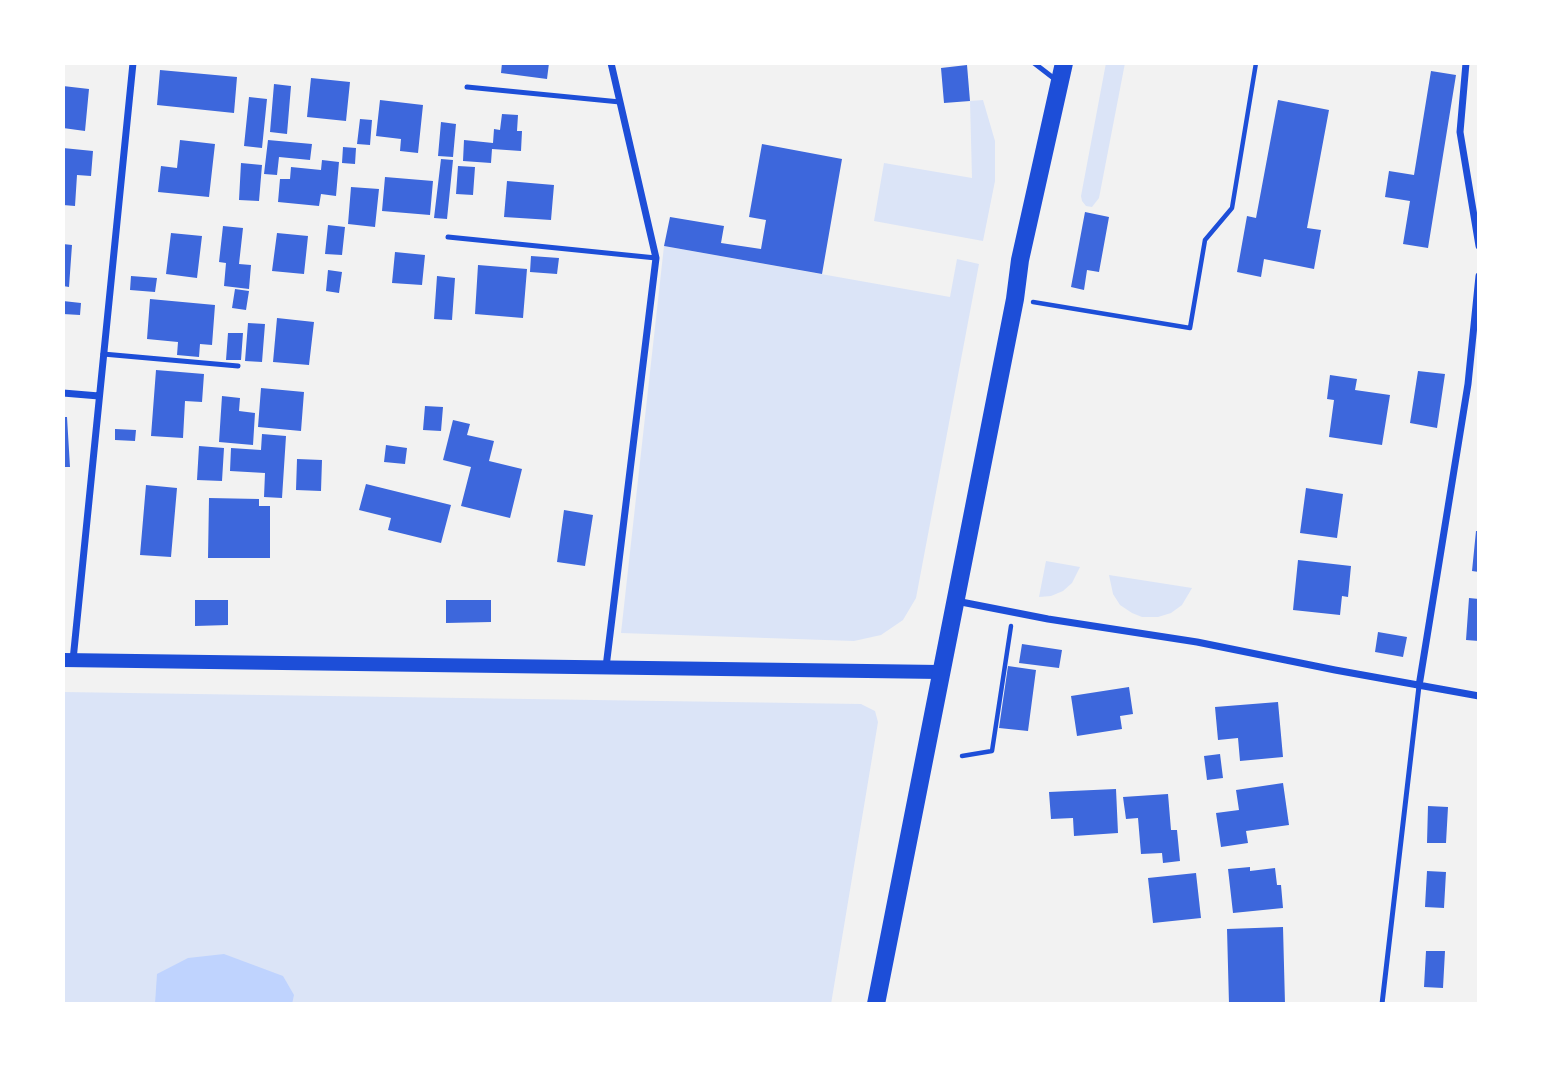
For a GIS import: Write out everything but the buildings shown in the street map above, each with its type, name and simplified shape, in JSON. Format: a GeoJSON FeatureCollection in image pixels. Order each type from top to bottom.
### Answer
{"type":"FeatureCollection","features":[{"type":"Feature","properties":{"kind":"main road"},"geometry":{"type":"LineString","coordinates":[[876,1004],[1015,299],[1020,260],[1064,63]]}},
{"type":"Feature","properties":{"kind":"main road"},"geometry":{"type":"LineString","coordinates":[[68,660],[940,672]]}},
{"type":"Feature","properties":{"kind":"street"},"geometry":{"type":"LineString","coordinates":[[68,660],[99,396],[133,63]]}},
{"type":"Feature","properties":{"kind":"street"},"geometry":{"type":"LineString","coordinates":[[606,668],[656,258],[611,63]]}},
{"type":"Feature","properties":{"kind":"street"},"geometry":{"type":"LineString","coordinates":[[1466,63],[1460,132],[1479,246]]}},
{"type":"Feature","properties":{"kind":"street"},"geometry":{"type":"LineString","coordinates":[[1419,686],[1468,384],[1479,276]]}},
{"type":"Feature","properties":{"kind":"street"},"geometry":{"type":"LineString","coordinates":[[63,393],[99,396]]}},
{"type":"Feature","properties":{"kind":"street"},"geometry":{"type":"LineString","coordinates":[[954,601],[1197,642],[1479,696]]}},
{"type":"Feature","properties":{"kind":"lane"},"geometry":{"type":"LineString","coordinates":[[1034,63],[1060,83]]}},
{"type":"Feature","properties":{"kind":"lane"},"geometry":{"type":"LineString","coordinates":[[467,87],[620,102]]}},
{"type":"Feature","properties":{"kind":"lane"},"geometry":{"type":"LineString","coordinates":[[449,237],[656,258]]}},
{"type":"Feature","properties":{"kind":"lane"},"geometry":{"type":"LineString","coordinates":[[103,354],[238,366]]}},
{"type":"Feature","properties":{"kind":"lane"},"geometry":{"type":"LineString","coordinates":[[1382,1004],[1419,686]]}},
{"type":"Feature","properties":{"kind":"path"},"geometry":{"type":"LineString","coordinates":[[1015,299],[1190,328],[1205,240],[1232,208],[1256,63]]}},
{"type":"Feature","properties":{"kind":"path"},"geometry":{"type":"LineString","coordinates":[[962,756],[992,751],[1013,612]]}},
{"type":"Feature","properties":{"kind":"shaded area"},"geometry":{"type":"Polygon","coordinates":[[[1106,63],[1125,63],[1099,198],[1092,207],[1086,206],[1081,196],[1106,63]]]}},
{"type":"Feature","properties":{"kind":"shaded area"},"geometry":{"type":"Polygon","coordinates":[[[983,100],[995,141],[995,181],[983,241],[874,221],[884,163],[972,178],[970,101],[983,100]]]}},
{"type":"Feature","properties":{"kind":"shaded area"},"geometry":{"type":"Polygon","coordinates":[[[664,246],[950,297],[957,259],[979,264],[916,598],[903,620],[881,635],[854,641],[621,633],[664,246]]]}},
{"type":"Feature","properties":{"kind":"shaded area"},"geometry":{"type":"Polygon","coordinates":[[[1046,561],[1080,567],[1072,583],[1063,591],[1039,597],[1046,561]]]}},
{"type":"Feature","properties":{"kind":"shaded area"},"geometry":{"type":"Polygon","coordinates":[[[1109,575],[1192,588],[1182,605],[1171,613],[1158,617],[1142,617],[1120,605],[1113,594],[1109,575]]]}},
{"type":"Feature","properties":{"kind":"shaded area"},"geometry":{"type":"Polygon","coordinates":[[[63,692],[861,704],[875,711],[878,722],[831,1004],[63,1004],[63,692]]]}},
{"type":"Feature","properties":{"kind":"water"},"geometry":{"type":"Polygon","coordinates":[[[224,954],[283,976],[294,995],[292,1004],[155,1004],[157,974],[188,958],[224,954]]]}}]}
